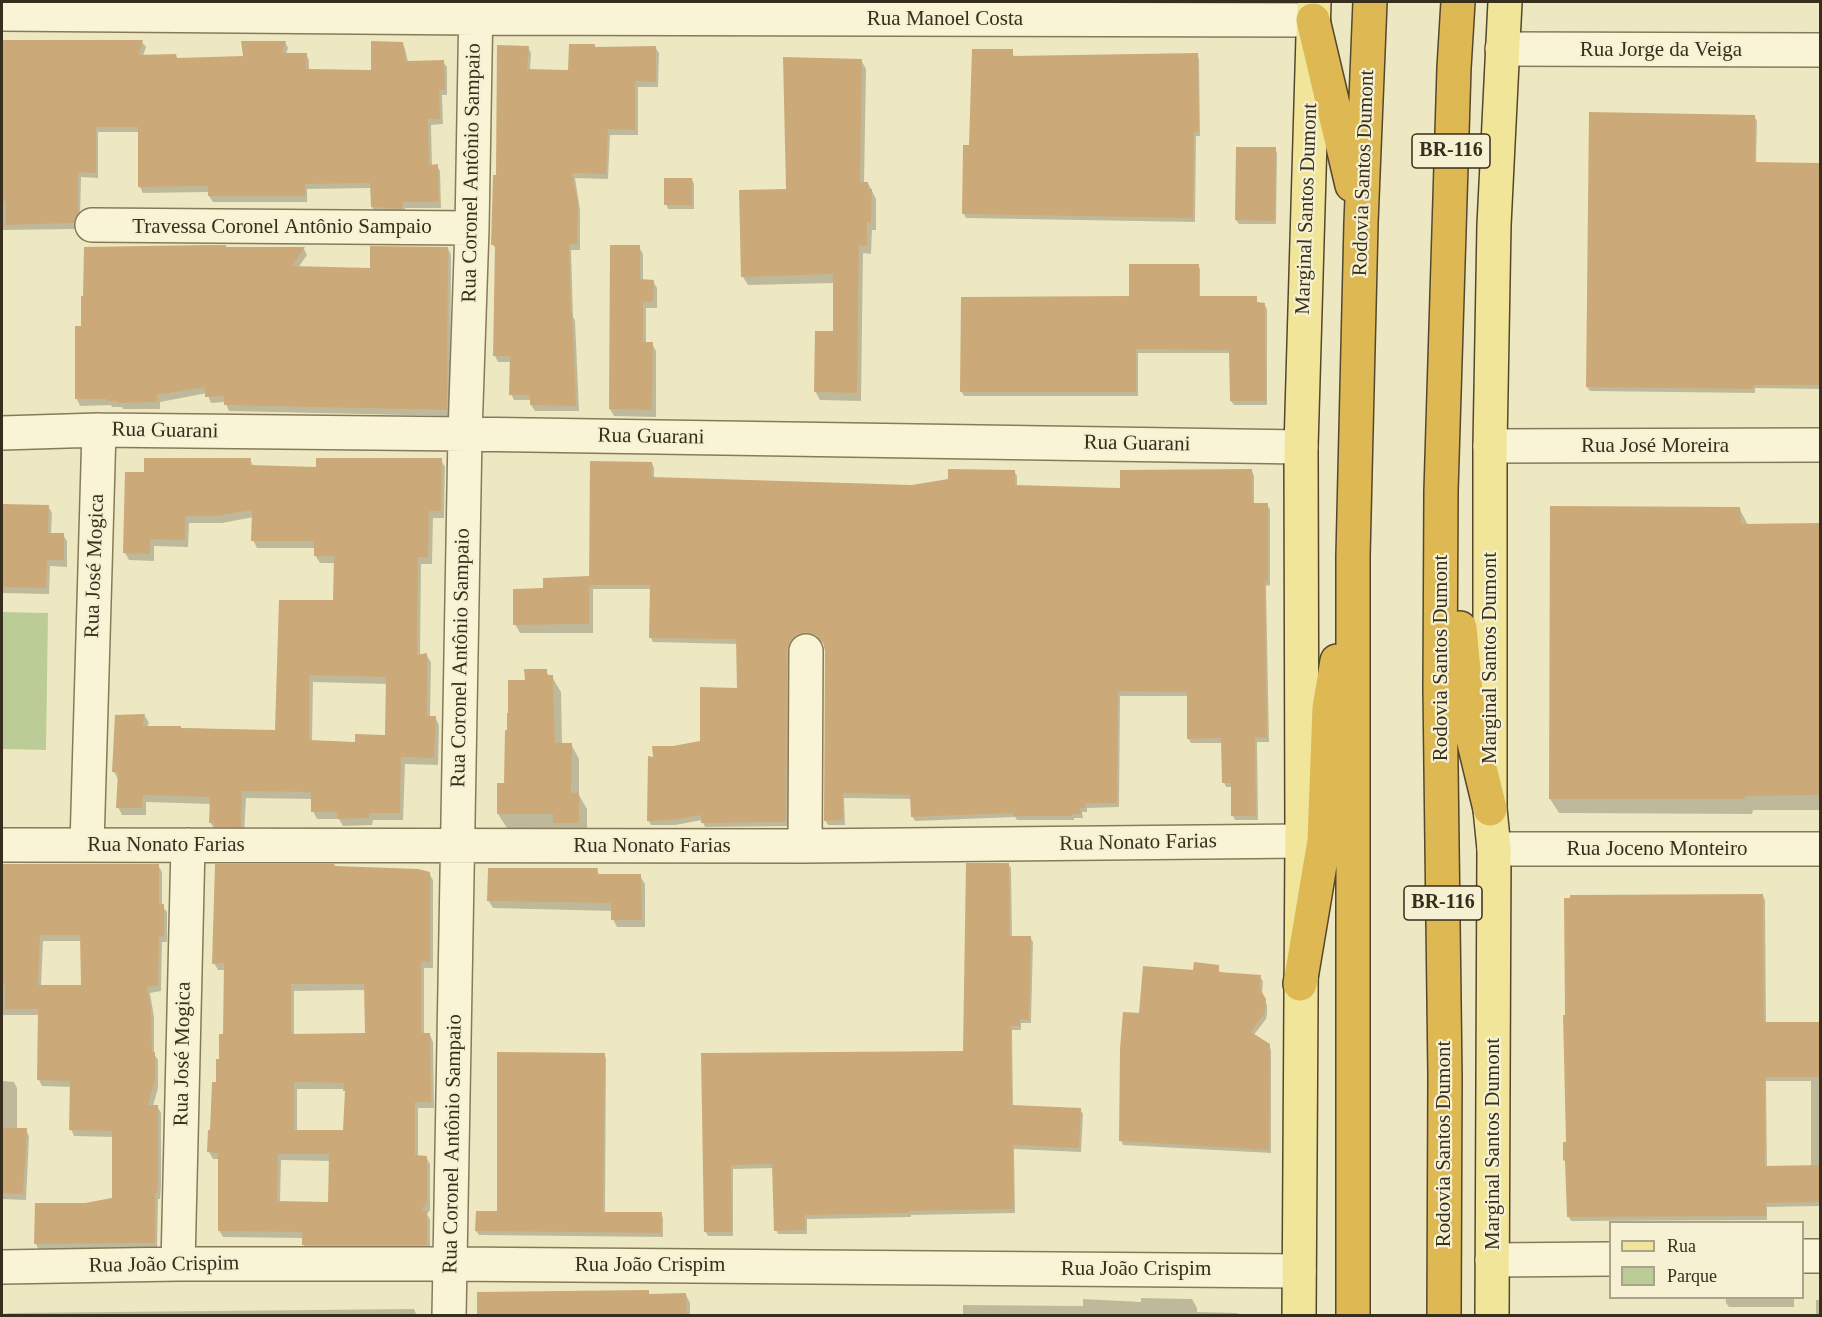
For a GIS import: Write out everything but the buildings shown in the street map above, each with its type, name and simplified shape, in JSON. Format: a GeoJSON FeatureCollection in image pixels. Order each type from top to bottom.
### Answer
{"type":"FeatureCollection","features":[{"type":"Feature","properties":{"kind":"highway","name":"Rodovia Santos Dumont"},"geometry":{"type":"LineString","coordinates":[[1353,1316],[1353,556],[1361,224],[1370,2]]}},
{"type":"Feature","properties":{"kind":"highway","name":"Rodovia Santos Dumont"},"geometry":{"type":"LineString","coordinates":[[1444,1316],[1445,1077],[1440,689],[1441,491],[1458,2]]}},
{"type":"Feature","properties":{"kind":"highway"},"geometry":{"type":"LineString","coordinates":[[1313,11],[1361,224]]}},
{"type":"Feature","properties":{"kind":"highway"},"geometry":{"type":"LineString","coordinates":[[1441,491],[1457,594],[1469,722],[1490,809]]}},
{"type":"Feature","properties":{"kind":"highway"},"geometry":{"type":"LineString","coordinates":[[1300,984],[1324,841],[1329,708],[1353,556]]}},
{"type":"Feature","properties":{"kind":"main road","name":"Marginal Santos Dumont"},"geometry":{"type":"LineString","coordinates":[[1492,1316],[1494,849],[1490,809],[1490,446],[1494,225],[1505,2]]}},
{"type":"Feature","properties":{"kind":"main road","name":"Marginal Santos Dumont"},"geometry":{"type":"LineString","coordinates":[[1299,1316],[1302,841],[1301,447],[1313,11]]}},
{"type":"Feature","properties":{"kind":"street","name":"Rua Manoel Costa"},"geometry":{"type":"LineString","coordinates":[[2,14],[476,10],[1313,11]]}},
{"type":"Feature","properties":{"kind":"street","name":"Rua Coronel Antônio Sampaio"},"geometry":{"type":"LineString","coordinates":[[449,1316],[465,434],[476,10]]}},
{"type":"Feature","properties":{"kind":"street","name":"Rua Jorge da Veiga"},"geometry":{"type":"LineString","coordinates":[[1502,49],[1821,50]]}},
{"type":"Feature","properties":{"kind":"street","name":"Travessa Coronel Antônio Sampaio"},"geometry":{"type":"LineString","coordinates":[[92,225],[472,228]]}},
{"type":"Feature","properties":{"kind":"street","name":"Rua Guarani"},"geometry":{"type":"LineString","coordinates":[[2,433],[99,430],[1301,447]]}},
{"type":"Feature","properties":{"kind":"street","name":"Rua José Mogica"},"geometry":{"type":"LineString","coordinates":[[87,845],[99,430]]}},
{"type":"Feature","properties":{"kind":"street","name":"Rua José Moreira"},"geometry":{"type":"LineString","coordinates":[[1490,446],[1821,445]]}},
{"type":"Feature","properties":{"kind":"street"},"geometry":{"type":"LineString","coordinates":[[805,846],[806,651]]}},
{"type":"Feature","properties":{"kind":"street","name":"Rua Nonato Farias"},"geometry":{"type":"LineString","coordinates":[[2,845],[805,846],[1302,841]]}},
{"type":"Feature","properties":{"kind":"street","name":"Rua José Mogica"},"geometry":{"type":"LineString","coordinates":[[178,1264],[188,845]]}},
{"type":"Feature","properties":{"kind":"street","name":"Rua Joceno Monteiro"},"geometry":{"type":"LineString","coordinates":[[1494,849],[1821,849]]}},
{"type":"Feature","properties":{"kind":"street"},"geometry":{"type":"LineString","coordinates":[[1804,1256],[1821,1256]]}},
{"type":"Feature","properties":{"kind":"street"},"geometry":{"type":"LineString","coordinates":[[1492,1260],[1609,1259]]}},
{"type":"Feature","properties":{"kind":"street","name":"Rua João Crispim"},"geometry":{"type":"LineString","coordinates":[[2,1267],[178,1264],[450,1264],[1299,1271]]}},
{"type":"Feature","properties":{"kind":"green space"},"geometry":{"type":"Polygon","coordinates":[[[2,612],[48,613],[46,750],[2,749],[2,612]]]}}]}
